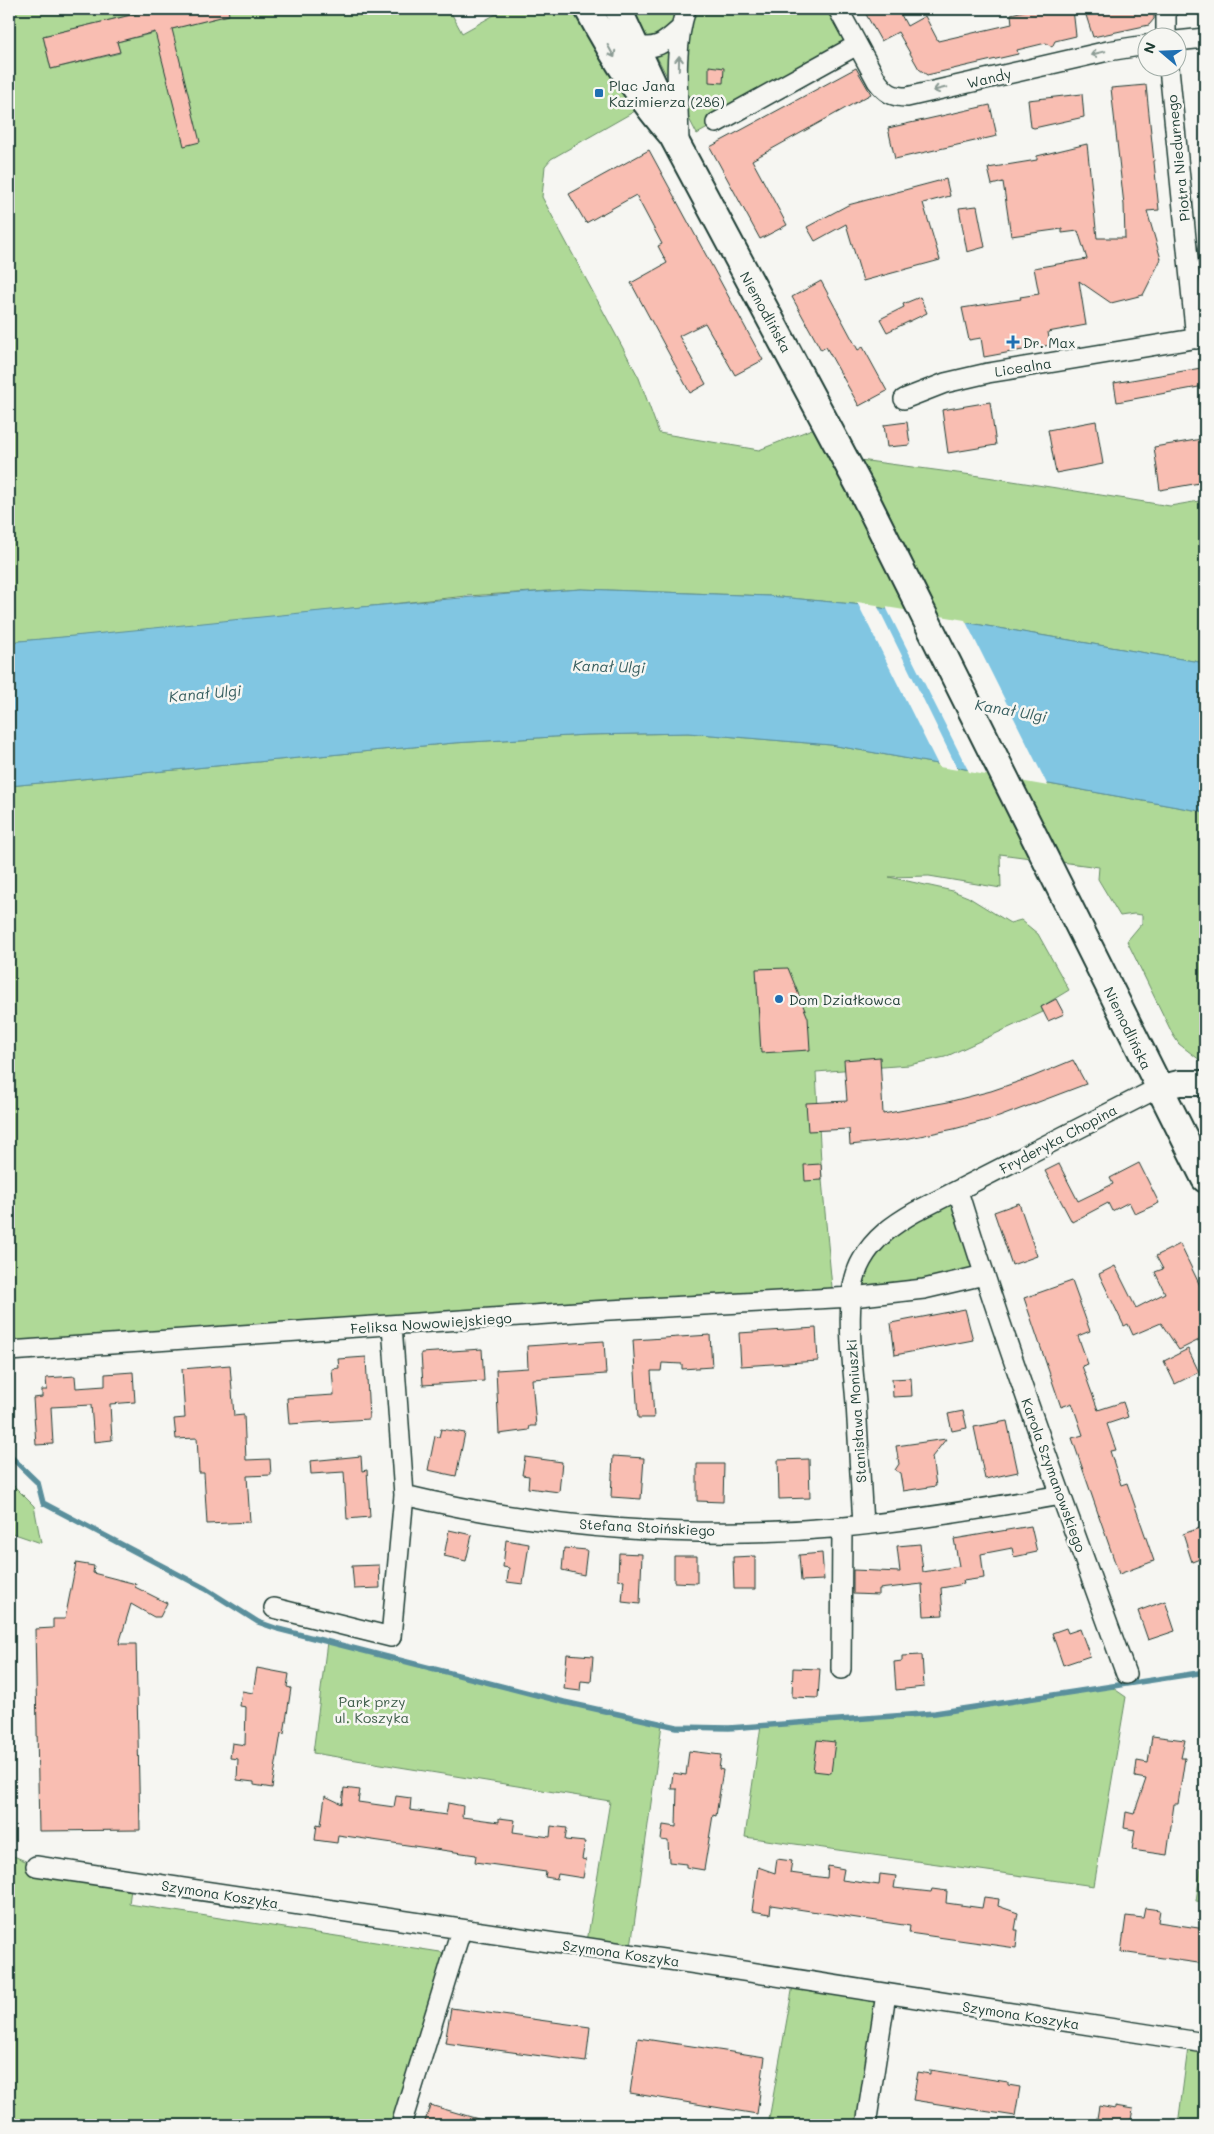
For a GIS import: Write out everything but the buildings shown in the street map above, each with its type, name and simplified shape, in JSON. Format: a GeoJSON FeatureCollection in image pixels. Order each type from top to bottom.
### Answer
{"type":"FeatureCollection","features":[{"type":"Feature","properties":{"kind":"main road","name":"Niemodlińska"},"geometry":{"type":"LineString","coordinates":[[588,9],[626,76],[675,141],[861,489],[1205,1179]]}},
{"type":"Feature","properties":{"kind":"main road","name":"Niemodlińska"},"geometry":{"type":"LineString","coordinates":[[618,9],[665,108],[675,141]]}},
{"type":"Feature","properties":{"kind":"street"},"geometry":{"type":"LineString","coordinates":[[675,141],[678,64],[681,28],[686,9]]}},
{"type":"Feature","properties":{"kind":"street","name":"Wandy"},"geometry":{"type":"LineString","coordinates":[[838,9],[876,81],[885,91],[895,97],[908,97],[1108,51],[1136,47]]}},
{"type":"Feature","properties":{"kind":"street"},"geometry":{"type":"LineString","coordinates":[[1166,9],[1166,28]]}},
{"type":"Feature","properties":{"kind":"street"},"geometry":{"type":"LineString","coordinates":[[635,46],[651,48],[666,42],[681,28]]}},
{"type":"Feature","properties":{"kind":"street"},"geometry":{"type":"LineString","coordinates":[[1186,40],[1205,38]]}},
{"type":"Feature","properties":{"kind":"street"},"geometry":{"type":"LineString","coordinates":[[716,124],[857,45]]}},
{"type":"Feature","properties":{"kind":"street","name":"Piotra Niedurnego"},"geometry":{"type":"LineString","coordinates":[[1170,78],[1183,209],[1201,338]]}},
{"type":"Feature","properties":{"kind":"street","name":"Licealna"},"geometry":{"type":"LineString","coordinates":[[904,399],[945,383],[988,373],[1201,338]]}},
{"type":"Feature","properties":{"kind":"street"},"geometry":{"type":"LineString","coordinates":[[1158,1088],[1180,1083],[1205,1083]]}},
{"type":"Feature","properties":{"kind":"street","name":"Fryderyka Chopina"},"geometry":{"type":"LineString","coordinates":[[852,1297],[855,1276],[862,1260],[876,1241],[895,1224],[1158,1088]]}},
{"type":"Feature","properties":{"kind":"street","name":"Karola Szymanowskiego"},"geometry":{"type":"LineString","coordinates":[[958,1191],[984,1275],[1126,1674]]}},
{"type":"Feature","properties":{"kind":"street","name":"Feliksa Nowowiejskiego"},"geometry":{"type":"LineString","coordinates":[[9,1351],[601,1311],[852,1297],[924,1289],[984,1275]]}},
{"type":"Feature","properties":{"kind":"street","name":"Stanisława Moniuszki"},"geometry":{"type":"LineString","coordinates":[[852,1297],[851,1324],[863,1525]]}},
{"type":"Feature","properties":{"kind":"street"},"geometry":{"type":"LineString","coordinates":[[274,1608],[391,1637],[404,1495],[392,1326]]}},
{"type":"Feature","properties":{"kind":"street","name":"Stefana Stoińskiego"},"geometry":{"type":"LineString","coordinates":[[404,1495],[537,1520],[591,1525],[737,1531],[863,1525],[966,1512],[1061,1495]]}},
{"type":"Feature","properties":{"kind":"street"},"geometry":{"type":"LineString","coordinates":[[841,1670],[842,1527]]}},
{"type":"Feature","properties":{"kind":"street","name":"Szymona Koszyka"},"geometry":{"type":"LineString","coordinates":[[36,1866],[1205,2043]]}},
{"type":"Feature","properties":{"kind":"street"},"geometry":{"type":"LineString","coordinates":[[401,2125],[461,1930]]}},
{"type":"Feature","properties":{"kind":"street"},"geometry":{"type":"LineString","coordinates":[[866,2125],[886,1994]]}},
{"type":"Feature","properties":{"kind":"green space"},"geometry":{"type":"Polygon","coordinates":[[[9,9],[156,9],[43,36],[51,69],[120,53],[117,42],[204,21],[202,9],[449,9],[462,33],[505,9],[588,9],[642,107],[551,159],[545,166],[542,197],[639,378],[659,433],[759,450],[827,423],[845,458],[987,477],[1170,506],[1205,500],[1205,663],[863,605],[769,596],[581,589],[467,596],[136,631],[9,642],[9,9]]]}},
{"type":"Feature","properties":{"kind":"green space"},"geometry":{"type":"Polygon","coordinates":[[[632,9],[838,9],[857,45],[697,134],[632,9]]]}},
{"type":"Feature","properties":{"kind":"green space"},"geometry":{"type":"Polygon","coordinates":[[[688,733],[831,745],[1205,812],[1205,1064],[1179,1044],[1173,1035],[1127,941],[1142,923],[1142,915],[1120,916],[1098,879],[1099,867],[1000,854],[1001,888],[929,876],[889,877],[953,891],[968,897],[1010,923],[1021,920],[1038,934],[1069,990],[1041,1007],[1043,1012],[945,1057],[909,1065],[816,1072],[822,1180],[833,1298],[9,1351],[9,786],[454,743],[586,735],[688,733]]]}},
{"type":"Feature","properties":{"kind":"green space"},"geometry":{"type":"Polygon","coordinates":[[[958,1191],[984,1275],[852,1297],[862,1260],[958,1191]]]}},
{"type":"Feature","properties":{"kind":"green space"},"geometry":{"type":"Polygon","coordinates":[[[9,1481],[34,1506],[41,1543],[9,1532],[9,1481]]]}},
{"type":"Feature","properties":{"kind":"green space","name":"Park przy ul. Koszyka"},"geometry":{"type":"Polygon","coordinates":[[[327,1642],[564,1702],[662,1724],[630,1954],[586,1948],[610,1801],[313,1753],[327,1642]]]}},
{"type":"Feature","properties":{"kind":"green space"},"geometry":{"type":"Polygon","coordinates":[[[1110,1686],[1126,1697],[1094,1886],[745,1837],[761,1725],[935,1713],[1110,1686]]]}},
{"type":"Feature","properties":{"kind":"green space"},"geometry":{"type":"Polygon","coordinates":[[[1205,1839],[1205,1902],[1196,1901],[1205,1839]]]}},
{"type":"Feature","properties":{"kind":"green space"},"geometry":{"type":"Polygon","coordinates":[[[9,1854],[37,1866],[132,1881],[129,1904],[453,1954],[401,2125],[9,2125],[9,1854]]]}},
{"type":"Feature","properties":{"kind":"green space"},"geometry":{"type":"Polygon","coordinates":[[[794,1980],[886,1994],[866,2125],[768,2125],[794,1980]]]}},
{"type":"Feature","properties":{"kind":"green space"},"geometry":{"type":"Polygon","coordinates":[[[1189,2040],[1205,2043],[1205,2125],[1178,2125],[1189,2040]]]}},
{"type":"Feature","properties":{"kind":"water","name":"Kanał Ulgi"},"geometry":{"type":"Polygon","coordinates":[[[581,589],[769,596],[863,605],[1205,663],[1205,812],[831,745],[688,733],[586,735],[454,743],[9,786],[9,642],[366,607],[581,589]]]}},
{"type":"Feature","properties":{"kind":"pier"},"geometry":{"type":"Polygon","coordinates":[[[857,602],[877,605],[958,770],[939,767],[857,602]]]}},
{"type":"Feature","properties":{"kind":"pier"},"geometry":{"type":"Polygon","coordinates":[[[886,607],[965,620],[1048,786],[969,772],[886,607]]]}},
{"type":"Feature","properties":{"kind":"waterway"},"geometry":{"type":"LineString","coordinates":[[9,1455],[38,1483],[43,1503],[206,1589],[258,1622],[278,1629],[564,1702],[677,1727],[729,1728],[935,1713],[1205,1672]]}},
{"type":"Feature","properties":{"kind":"place","name":"Plac Jana Kazimierza (286)"},"geometry":{"type":"Point","coordinates":[599,93]}},
{"type":"Feature","properties":{"kind":"place","name":"Dr. Max"},"geometry":{"type":"Point","coordinates":[1013,342]}},
{"type":"Feature","properties":{"kind":"place","name":"Dom Działkowca"},"geometry":{"type":"Point","coordinates":[779,999]}}]}
